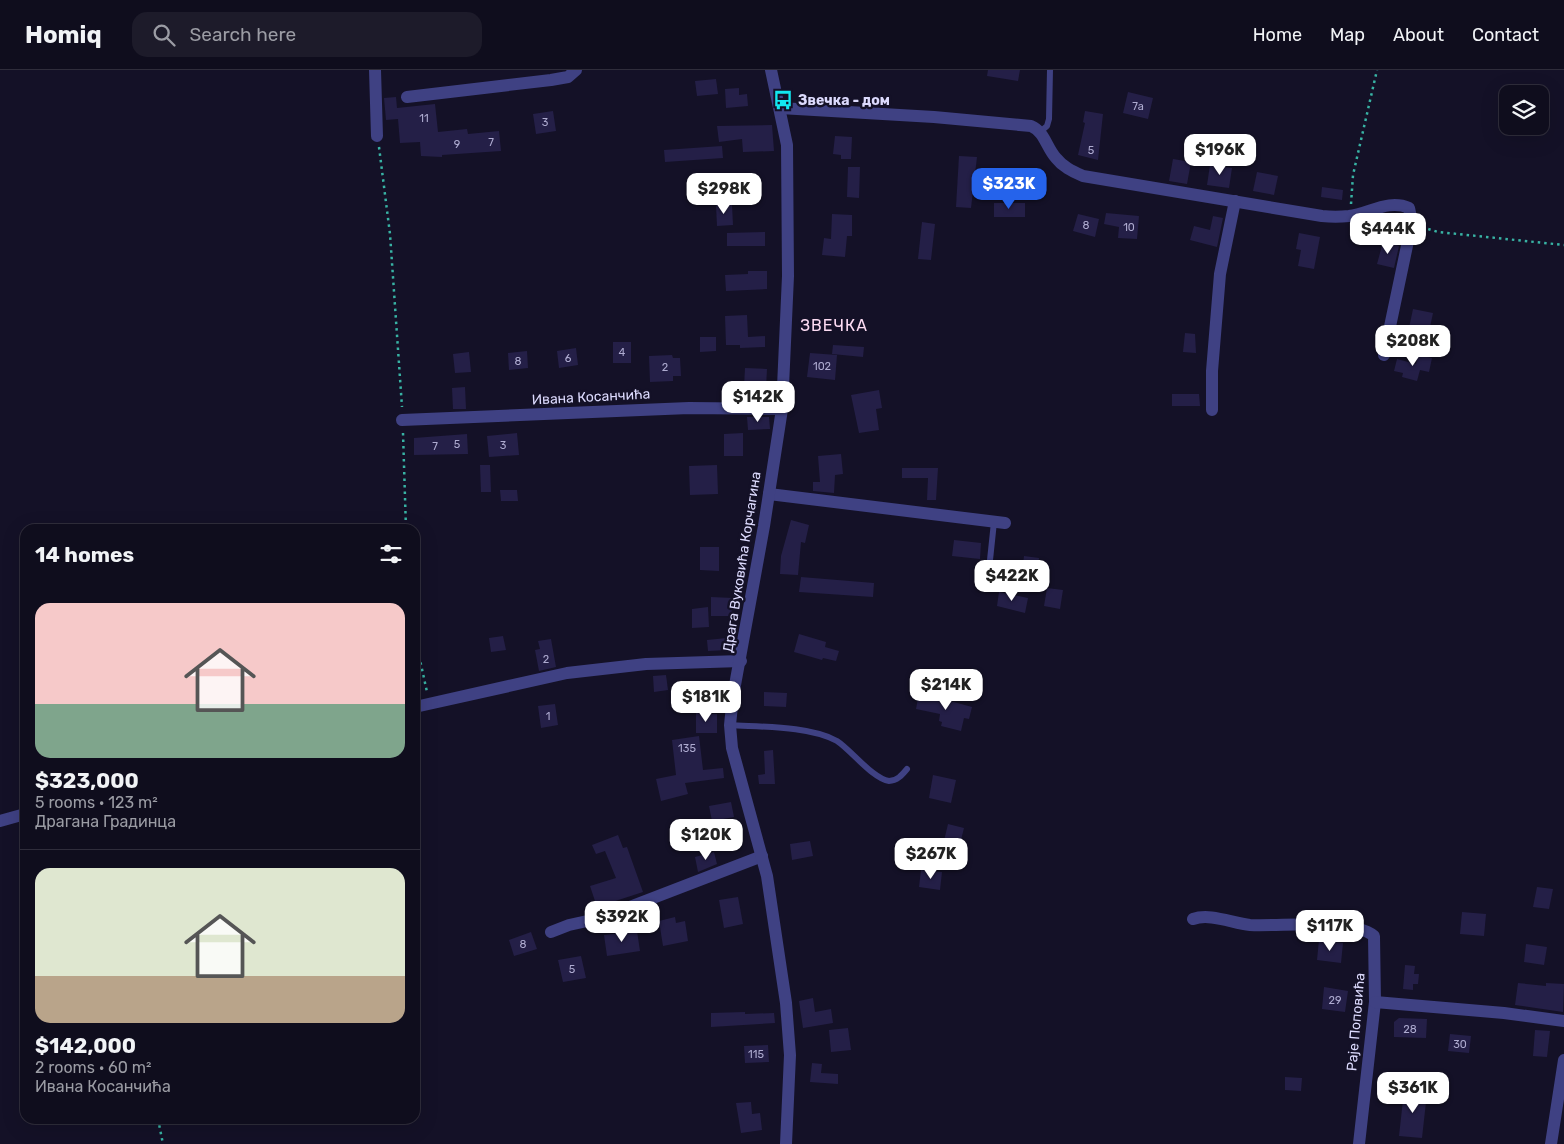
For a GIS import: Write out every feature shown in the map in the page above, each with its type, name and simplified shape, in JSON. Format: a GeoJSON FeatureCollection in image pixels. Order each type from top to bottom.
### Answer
{"type":"FeatureCollection","features":[{"type":"Feature","properties":{"kind":"street"},"geometry":{"type":"LineString","coordinates":[[375,70],[377,136]]}},
{"type":"Feature","properties":{"kind":"street"},"geometry":{"type":"LineString","coordinates":[[408,97],[551,80],[568,77],[576,70]]}},
{"type":"Feature","properties":{"kind":"street","name":"Драга Вуковића Корчагина"},"geometry":{"type":"LineString","coordinates":[[771,70],[787,145],[788,258],[782,408],[741,661],[733,696],[730,725],[732,748],[767,876],[787,1020],[790,1055],[786,1144]]}},
{"type":"Feature","properties":{"kind":"street"},"geometry":{"type":"LineString","coordinates":[[780,108],[934,117],[1030,126],[1040,132],[1055,157],[1068,170],[1083,176],[1322,216],[1350,216],[1394,204],[1410,208],[1412,222],[1384,355]]}},
{"type":"Feature","properties":{"kind":"street"},"geometry":{"type":"LineString","coordinates":[[1212,410],[1212,371],[1220,274],[1235,201]]}},
{"type":"Feature","properties":{"kind":"street","name":"Ивана Косанчића"},"geometry":{"type":"LineString","coordinates":[[402,420],[689,408],[782,408]]}},
{"type":"Feature","properties":{"kind":"street"},"geometry":{"type":"LineString","coordinates":[[769,494],[999,523]]}},
{"type":"Feature","properties":{"kind":"street"},"geometry":{"type":"LineString","coordinates":[[420,707],[567,673],[646,664],[741,661]]}},
{"type":"Feature","properties":{"kind":"street"},"geometry":{"type":"LineString","coordinates":[[0,821],[20,815]]}},
{"type":"Feature","properties":{"kind":"street"},"geometry":{"type":"LineString","coordinates":[[551,932],[569,925],[601,918],[762,856]]}},
{"type":"Feature","properties":{"kind":"street","name":"Раје Поповића"},"geometry":{"type":"LineString","coordinates":[[1193,919],[1207,917],[1250,925],[1280,923],[1348,927],[1368,932],[1374,936],[1376,947],[1375,1002],[1359,1144]]}},
{"type":"Feature","properties":{"kind":"street"},"geometry":{"type":"LineString","coordinates":[[1375,1002],[1504,1013],[1564,1021]]}},
{"type":"Feature","properties":{"kind":"street"},"geometry":{"type":"LineString","coordinates":[[1550,1144],[1564,1060]]}},
{"type":"Feature","properties":{"kind":"lane"},"geometry":{"type":"LineString","coordinates":[[1040,132],[1047,126],[1049,119],[1050,70]]}},
{"type":"Feature","properties":{"kind":"lane"},"geometry":{"type":"LineString","coordinates":[[988,580],[999,523]]}},
{"type":"Feature","properties":{"kind":"lane"},"geometry":{"type":"LineString","coordinates":[[730,725],[817,734],[836,741],[874,773],[889,781],[898,779],[907,769]]}},
{"type":"Feature","properties":{"kind":"path"},"geometry":{"type":"LineString","coordinates":[[1350,216],[1353,176],[1377,70]]}},
{"type":"Feature","properties":{"kind":"path"},"geometry":{"type":"LineString","coordinates":[[377,136],[390,234],[402,420],[406,524]]}},
{"type":"Feature","properties":{"kind":"path"},"geometry":{"type":"LineString","coordinates":[[1412,222],[1438,232],[1564,244]]}},
{"type":"Feature","properties":{"kind":"path"},"geometry":{"type":"LineString","coordinates":[[420,659],[430,704]]}},
{"type":"Feature","properties":{"kind":"path"},"geometry":{"type":"LineString","coordinates":[[159,1124],[163,1144]]}},
{"type":"Feature","properties":{"kind":"building"},"geometry":{"type":"Polygon","coordinates":[[[988,70],[1020,70],[1018,81],[987,76],[988,70]]]}},
{"type":"Feature","properties":{"kind":"building"},"geometry":{"type":"Polygon","coordinates":[[[716,79],[718,94],[697,96],[695,81],[716,79]]]}},
{"type":"Feature","properties":{"kind":"building"},"geometry":{"type":"Polygon","coordinates":[[[739,88],[739,95],[747,94],[748,106],[726,108],[725,89],[739,88]]]}},
{"type":"Feature","properties":{"kind":"building"},"geometry":{"type":"Polygon","coordinates":[[[1128,92],[1153,98],[1148,119],[1123,113],[1128,92]]]}},
{"type":"Feature","properties":{"kind":"building"},"geometry":{"type":"Polygon","coordinates":[[[396,97],[397,108],[435,104],[438,132],[467,129],[468,134],[499,131],[501,151],[442,155],[442,157],[421,156],[420,142],[400,143],[398,119],[386,120],[384,98],[396,97]]]}},
{"type":"Feature","properties":{"kind":"building"},"geometry":{"type":"Polygon","coordinates":[[[553,111],[556,131],[536,134],[533,114],[553,111]]]}},
{"type":"Feature","properties":{"kind":"building"},"geometry":{"type":"Polygon","coordinates":[[[1085,111],[1103,114],[1098,160],[1078,155],[1085,123],[1083,122],[1085,111]]]}},
{"type":"Feature","properties":{"kind":"building"},"geometry":{"type":"Polygon","coordinates":[[[772,125],[774,151],[743,152],[742,139],[719,142],[717,126],[772,125]]]}},
{"type":"Feature","properties":{"kind":"building"},"geometry":{"type":"Polygon","coordinates":[[[835,136],[852,137],[851,159],[841,159],[841,155],[833,154],[835,136]]]}},
{"type":"Feature","properties":{"kind":"building"},"geometry":{"type":"Polygon","coordinates":[[[722,146],[723,158],[665,162],[664,150],[722,146]]]}},
{"type":"Feature","properties":{"kind":"building"},"geometry":{"type":"Polygon","coordinates":[[[959,156],[977,157],[971,208],[956,207],[959,156]]]}},
{"type":"Feature","properties":{"kind":"building"},"geometry":{"type":"Polygon","coordinates":[[[1173,159],[1191,162],[1187,184],[1169,181],[1173,159]]]}},
{"type":"Feature","properties":{"kind":"building"},"geometry":{"type":"Polygon","coordinates":[[[1210,165],[1232,168],[1229,188],[1207,185],[1210,165]]]}},
{"type":"Feature","properties":{"kind":"building"},"geometry":{"type":"Polygon","coordinates":[[[848,167],[860,167],[859,198],[847,197],[848,167]]]}},
{"type":"Feature","properties":{"kind":"building"},"geometry":{"type":"Polygon","coordinates":[[[1257,172],[1278,176],[1274,195],[1253,191],[1257,172]]]}},
{"type":"Feature","properties":{"kind":"building"},"geometry":{"type":"Polygon","coordinates":[[[1322,187],[1343,190],[1342,200],[1321,197],[1322,187]]]}},
{"type":"Feature","properties":{"kind":"building"},"geometry":{"type":"Polygon","coordinates":[[[994,203],[1025,203],[1025,217],[994,217],[994,203]]]}},
{"type":"Feature","properties":{"kind":"building"},"geometry":{"type":"Polygon","coordinates":[[[716,205],[732,205],[733,225],[717,226],[716,205]]]}},
{"type":"Feature","properties":{"kind":"building"},"geometry":{"type":"Polygon","coordinates":[[[1106,213],[1139,216],[1137,239],[1118,238],[1119,227],[1104,224],[1106,213]]]}},
{"type":"Feature","properties":{"kind":"building"},"geometry":{"type":"Polygon","coordinates":[[[832,214],[852,215],[852,236],[847,236],[845,257],[822,255],[824,238],[831,239],[832,214]]]}},
{"type":"Feature","properties":{"kind":"building"},"geometry":{"type":"Polygon","coordinates":[[[1078,214],[1099,219],[1095,237],[1073,231],[1078,214]]]}},
{"type":"Feature","properties":{"kind":"building"},"geometry":{"type":"Polygon","coordinates":[[[1213,216],[1223,218],[1217,247],[1190,240],[1194,226],[1210,230],[1213,216]]]}},
{"type":"Feature","properties":{"kind":"building"},"geometry":{"type":"Polygon","coordinates":[[[922,222],[935,224],[931,260],[918,259],[922,222]]]}},
{"type":"Feature","properties":{"kind":"building"},"geometry":{"type":"Polygon","coordinates":[[[765,232],[765,246],[727,246],[727,233],[765,232]]]}},
{"type":"Feature","properties":{"kind":"building"},"geometry":{"type":"Polygon","coordinates":[[[1299,233],[1320,237],[1314,269],[1298,266],[1301,250],[1296,249],[1299,233]]]}},
{"type":"Feature","properties":{"kind":"building"},"geometry":{"type":"Polygon","coordinates":[[[1383,242],[1399,246],[1394,268],[1377,264],[1383,242]]]}},
{"type":"Feature","properties":{"kind":"building"},"geometry":{"type":"Polygon","coordinates":[[[748,271],[767,271],[767,289],[726,291],[725,275],[748,274],[748,271]]]}},
{"type":"Feature","properties":{"kind":"building"},"geometry":{"type":"Polygon","coordinates":[[[1413,309],[1433,313],[1429,332],[1409,328],[1413,309]]]}},
{"type":"Feature","properties":{"kind":"building"},"geometry":{"type":"Polygon","coordinates":[[[747,315],[748,337],[765,336],[765,347],[740,348],[740,345],[726,345],[725,316],[747,315]]]}},
{"type":"Feature","properties":{"kind":"building"},"geometry":{"type":"Polygon","coordinates":[[[1185,333],[1195,334],[1196,353],[1183,352],[1185,333]]]}},
{"type":"Feature","properties":{"kind":"building"},"geometry":{"type":"Polygon","coordinates":[[[700,337],[716,337],[716,351],[700,352],[700,337]]]}},
{"type":"Feature","properties":{"kind":"building"},"geometry":{"type":"Polygon","coordinates":[[[613,342],[631,342],[631,363],[613,363],[613,342]]]}},
{"type":"Feature","properties":{"kind":"building"},"geometry":{"type":"Polygon","coordinates":[[[833,345],[864,347],[863,357],[832,354],[833,345]]]}},
{"type":"Feature","properties":{"kind":"building"},"geometry":{"type":"Polygon","coordinates":[[[576,348],[578,365],[559,368],[557,351],[576,348]]]}},
{"type":"Feature","properties":{"kind":"building"},"geometry":{"type":"Polygon","coordinates":[[[527,351],[528,368],[509,370],[508,353],[527,351]]]}},
{"type":"Feature","properties":{"kind":"building"},"geometry":{"type":"Polygon","coordinates":[[[469,352],[471,372],[455,373],[453,354],[469,352]]]}},
{"type":"Feature","properties":{"kind":"building"},"geometry":{"type":"Polygon","coordinates":[[[810,353],[837,355],[835,380],[807,377],[810,353]]]}},
{"type":"Feature","properties":{"kind":"building"},"geometry":{"type":"Polygon","coordinates":[[[672,355],[673,358],[680,358],[681,376],[673,376],[673,381],[650,382],[649,356],[672,355]]]}},
{"type":"Feature","properties":{"kind":"building"},"geometry":{"type":"Polygon","coordinates":[[[1418,355],[1432,358],[1429,372],[1420,370],[1417,381],[1402,377],[1403,373],[1394,371],[1397,359],[1416,364],[1418,355]]]}},
{"type":"Feature","properties":{"kind":"building"},"geometry":{"type":"Polygon","coordinates":[[[745,368],[767,369],[766,388],[744,387],[745,368]]]}},
{"type":"Feature","properties":{"kind":"building"},"geometry":{"type":"Polygon","coordinates":[[[465,387],[466,409],[453,409],[452,388],[465,387]]]}},
{"type":"Feature","properties":{"kind":"building"},"geometry":{"type":"Polygon","coordinates":[[[879,390],[882,408],[876,409],[879,430],[859,433],[851,395],[879,390]]]}},
{"type":"Feature","properties":{"kind":"building"},"geometry":{"type":"Polygon","coordinates":[[[1172,394],[1199,394],[1200,406],[1172,406],[1172,394]]]}},
{"type":"Feature","properties":{"kind":"building"},"geometry":{"type":"Polygon","coordinates":[[[747,417],[769,417],[770,429],[748,430],[747,417]]]}},
{"type":"Feature","properties":{"kind":"building"},"geometry":{"type":"Polygon","coordinates":[[[517,433],[519,455],[489,457],[487,436],[517,433]]]}},
{"type":"Feature","properties":{"kind":"building"},"geometry":{"type":"Polygon","coordinates":[[[743,433],[743,456],[724,456],[724,434],[743,433]]]}},
{"type":"Feature","properties":{"kind":"building"},"geometry":{"type":"Polygon","coordinates":[[[467,434],[468,454],[414,455],[414,438],[467,434]]]}},
{"type":"Feature","properties":{"kind":"building"},"geometry":{"type":"Polygon","coordinates":[[[841,454],[843,474],[835,475],[834,493],[813,491],[813,482],[820,482],[818,456],[841,454]]]}},
{"type":"Feature","properties":{"kind":"building"},"geometry":{"type":"Polygon","coordinates":[[[480,465],[490,465],[491,492],[481,492],[480,465]]]}},
{"type":"Feature","properties":{"kind":"building"},"geometry":{"type":"Polygon","coordinates":[[[717,465],[718,494],[690,495],[689,466],[717,465]]]}},
{"type":"Feature","properties":{"kind":"building"},"geometry":{"type":"Polygon","coordinates":[[[902,468],[938,468],[936,500],[927,500],[928,478],[902,478],[902,468]]]}},
{"type":"Feature","properties":{"kind":"building"},"geometry":{"type":"Polygon","coordinates":[[[500,490],[517,490],[518,501],[501,501],[500,490]]]}},
{"type":"Feature","properties":{"kind":"building"},"geometry":{"type":"Polygon","coordinates":[[[791,520],[809,525],[805,543],[801,542],[798,575],[780,574],[781,556],[791,520]]]}},
{"type":"Feature","properties":{"kind":"building"},"geometry":{"type":"Polygon","coordinates":[[[954,540],[981,543],[980,559],[952,556],[954,540]]]}},
{"type":"Feature","properties":{"kind":"building"},"geometry":{"type":"Polygon","coordinates":[[[700,547],[719,547],[719,571],[700,570],[700,547]]]}},
{"type":"Feature","properties":{"kind":"building"},"geometry":{"type":"Polygon","coordinates":[[[1024,556],[1039,558],[1037,574],[1022,572],[1024,556]]]}},
{"type":"Feature","properties":{"kind":"building"},"geometry":{"type":"Polygon","coordinates":[[[801,577],[874,583],[873,597],[799,592],[801,577]]]}},
{"type":"Feature","properties":{"kind":"building"},"geometry":{"type":"Polygon","coordinates":[[[1047,588],[1063,590],[1060,609],[1044,606],[1047,588]]]}},
{"type":"Feature","properties":{"kind":"building"},"geometry":{"type":"Polygon","coordinates":[[[999,592],[1028,598],[1025,613],[997,606],[999,592]]]}},
{"type":"Feature","properties":{"kind":"building"},"geometry":{"type":"Polygon","coordinates":[[[711,597],[733,598],[732,616],[711,616],[711,597]]]}},
{"type":"Feature","properties":{"kind":"building"},"geometry":{"type":"Polygon","coordinates":[[[708,607],[709,627],[692,628],[692,609],[708,607]]]}},
{"type":"Feature","properties":{"kind":"building"},"geometry":{"type":"Polygon","coordinates":[[[799,634],[826,642],[825,647],[839,651],[836,661],[823,658],[822,660],[794,652],[799,634]]]}},
{"type":"Feature","properties":{"kind":"building"},"geometry":{"type":"Polygon","coordinates":[[[503,636],[506,650],[491,652],[489,638],[503,636]]]}},
{"type":"Feature","properties":{"kind":"building"},"geometry":{"type":"Polygon","coordinates":[[[727,638],[728,650],[708,651],[707,640],[727,638]]]}},
{"type":"Feature","properties":{"kind":"building"},"geometry":{"type":"Polygon","coordinates":[[[551,639],[556,667],[539,671],[535,650],[540,649],[538,641],[551,639]]]}},
{"type":"Feature","properties":{"kind":"building"},"geometry":{"type":"Polygon","coordinates":[[[666,675],[668,690],[654,692],[653,676],[666,675]]]}},
{"type":"Feature","properties":{"kind":"building"},"geometry":{"type":"Polygon","coordinates":[[[764,692],[787,693],[786,707],[764,706],[764,692]]]}},
{"type":"Feature","properties":{"kind":"building"},"geometry":{"type":"Polygon","coordinates":[[[925,694],[972,707],[969,719],[964,718],[961,731],[941,726],[942,722],[939,721],[940,714],[916,709],[918,698],[924,700],[925,694]]]}},
{"type":"Feature","properties":{"kind":"building"},"geometry":{"type":"Polygon","coordinates":[[[555,704],[558,725],[541,728],[538,706],[555,704]]]}},
{"type":"Feature","properties":{"kind":"building"},"geometry":{"type":"Polygon","coordinates":[[[696,713],[717,714],[717,733],[696,733],[696,713]]]}},
{"type":"Feature","properties":{"kind":"building"},"geometry":{"type":"Polygon","coordinates":[[[699,736],[703,770],[723,768],[724,778],[685,783],[688,794],[661,801],[656,779],[676,775],[672,740],[699,736]]]}},
{"type":"Feature","properties":{"kind":"building"},"geometry":{"type":"Polygon","coordinates":[[[773,750],[775,784],[759,784],[758,775],[765,774],[764,751],[773,750]]]}},
{"type":"Feature","properties":{"kind":"building"},"geometry":{"type":"Polygon","coordinates":[[[933,775],[956,780],[951,803],[929,798],[933,775]]]}},
{"type":"Feature","properties":{"kind":"building"},"geometry":{"type":"Polygon","coordinates":[[[731,802],[734,817],[712,821],[709,806],[731,802]]]}},
{"type":"Feature","properties":{"kind":"building"},"geometry":{"type":"Polygon","coordinates":[[[948,824],[964,828],[959,848],[943,845],[948,824]]]}},
{"type":"Feature","properties":{"kind":"building"},"geometry":{"type":"Polygon","coordinates":[[[618,835],[623,848],[627,847],[643,892],[597,907],[590,886],[616,878],[605,851],[596,854],[592,845],[618,835]]]}},
{"type":"Feature","properties":{"kind":"building"},"geometry":{"type":"Polygon","coordinates":[[[810,841],[813,856],[792,860],[790,844],[810,841]]]}},
{"type":"Feature","properties":{"kind":"building"},"geometry":{"type":"Polygon","coordinates":[[[714,852],[717,864],[698,872],[695,857],[714,852]]]}},
{"type":"Feature","properties":{"kind":"building"},"geometry":{"type":"Polygon","coordinates":[[[921,870],[942,872],[940,890],[919,887],[921,870]]]}},
{"type":"Feature","properties":{"kind":"building"},"geometry":{"type":"Polygon","coordinates":[[[1537,887],[1553,889],[1549,909],[1533,907],[1537,887]]]}},
{"type":"Feature","properties":{"kind":"building"},"geometry":{"type":"Polygon","coordinates":[[[738,897],[743,924],[724,928],[719,900],[738,897]]]}},
{"type":"Feature","properties":{"kind":"building"},"geometry":{"type":"Polygon","coordinates":[[[1462,912],[1486,914],[1484,936],[1460,934],[1462,912]]]}},
{"type":"Feature","properties":{"kind":"building"},"geometry":{"type":"Polygon","coordinates":[[[675,917],[676,923],[685,921],[688,941],[663,946],[659,921],[675,917]]]}},
{"type":"Feature","properties":{"kind":"building"},"geometry":{"type":"Polygon","coordinates":[[[637,931],[640,951],[607,956],[604,935],[637,931]]]}},
{"type":"Feature","properties":{"kind":"building"},"geometry":{"type":"Polygon","coordinates":[[[531,932],[537,949],[514,956],[509,940],[531,932]]]}},
{"type":"Feature","properties":{"kind":"building"},"geometry":{"type":"Polygon","coordinates":[[[1319,940],[1343,943],[1341,963],[1317,960],[1319,940]]]}},
{"type":"Feature","properties":{"kind":"building"},"geometry":{"type":"Polygon","coordinates":[[[1526,944],[1547,947],[1544,965],[1524,962],[1526,944]]]}},
{"type":"Feature","properties":{"kind":"building"},"geometry":{"type":"Polygon","coordinates":[[[581,956],[586,978],[563,982],[558,960],[581,956]]]}},
{"type":"Feature","properties":{"kind":"building"},"geometry":{"type":"Polygon","coordinates":[[[1405,965],[1415,966],[1414,974],[1419,974],[1418,984],[1413,984],[1413,990],[1403,989],[1405,965]]]}},
{"type":"Feature","properties":{"kind":"building"},"geometry":{"type":"Polygon","coordinates":[[[1518,983],[1546,986],[1546,983],[1564,984],[1563,1012],[1515,1005],[1518,983]]]}},
{"type":"Feature","properties":{"kind":"building"},"geometry":{"type":"Polygon","coordinates":[[[1324,987],[1348,991],[1345,1012],[1322,1009],[1324,987]]]}},
{"type":"Feature","properties":{"kind":"building"},"geometry":{"type":"Polygon","coordinates":[[[813,998],[815,1012],[831,1009],[833,1023],[803,1028],[799,1001],[813,998]]]}},
{"type":"Feature","properties":{"kind":"building"},"geometry":{"type":"Polygon","coordinates":[[[745,1012],[745,1014],[774,1013],[775,1023],[711,1027],[711,1013],[745,1012]]]}},
{"type":"Feature","properties":{"kind":"building"},"geometry":{"type":"Polygon","coordinates":[[[1399,1018],[1427,1019],[1426,1038],[1394,1037],[1394,1022],[1399,1018]]]}},
{"type":"Feature","properties":{"kind":"building"},"geometry":{"type":"Polygon","coordinates":[[[848,1028],[851,1050],[831,1052],[829,1030],[848,1028]]]}},
{"type":"Feature","properties":{"kind":"building"},"geometry":{"type":"Polygon","coordinates":[[[1535,1030],[1550,1031],[1547,1057],[1533,1056],[1535,1030]]]}},
{"type":"Feature","properties":{"kind":"building"},"geometry":{"type":"Polygon","coordinates":[[[1450,1034],[1471,1036],[1469,1053],[1448,1051],[1450,1034]]]}},
{"type":"Feature","properties":{"kind":"building"},"geometry":{"type":"Polygon","coordinates":[[[768,1045],[769,1062],[745,1063],[744,1046],[768,1045]]]}},
{"type":"Feature","properties":{"kind":"building"},"geometry":{"type":"Polygon","coordinates":[[[812,1063],[822,1064],[821,1073],[838,1074],[838,1084],[810,1082],[812,1063]]]}},
{"type":"Feature","properties":{"kind":"building"},"geometry":{"type":"Polygon","coordinates":[[[1285,1077],[1302,1078],[1301,1091],[1285,1090],[1285,1077]]]}},
{"type":"Feature","properties":{"kind":"building"},"geometry":{"type":"Polygon","coordinates":[[[1404,1091],[1427,1093],[1422,1138],[1399,1136],[1404,1091]]]}},
{"type":"Feature","properties":{"kind":"building"},"geometry":{"type":"Polygon","coordinates":[[[751,1102],[752,1114],[760,1113],[762,1130],[741,1133],[736,1103],[751,1102]]]}},
{"type":"Feature","properties":{"kind":"place","name":"Звечка - дом"},"geometry":{"type":"Point","coordinates":[783,100]}},
{"type":"Feature","properties":{"kind":"district","name":"ЗВЕЧКА"},"geometry":{"type":"Point","coordinates":[834,325]}}]}
